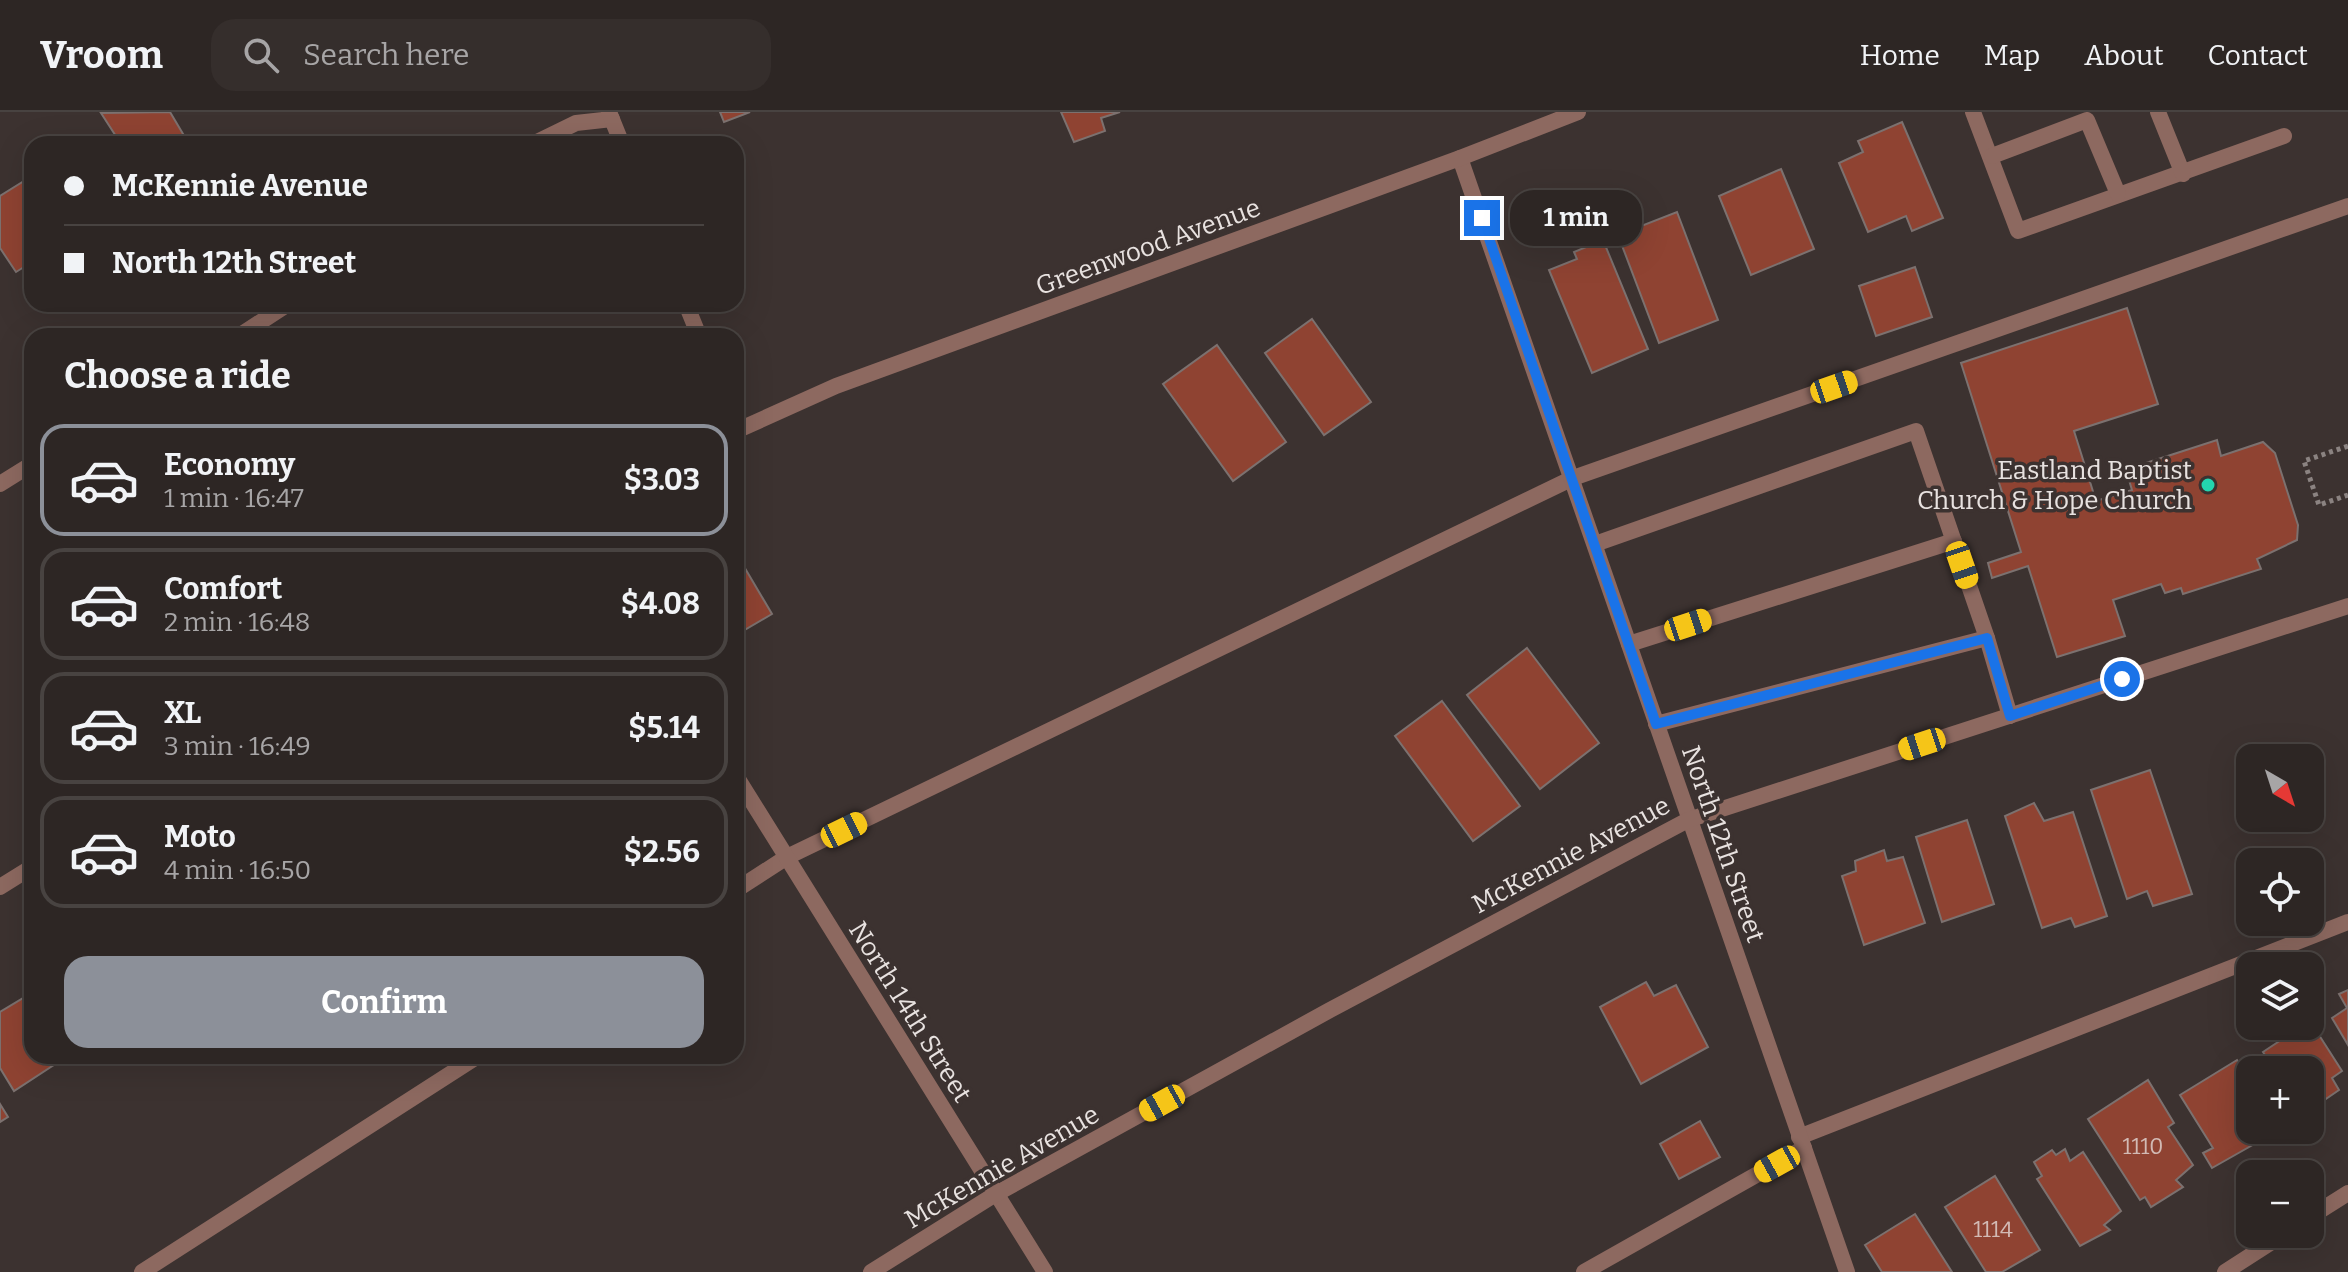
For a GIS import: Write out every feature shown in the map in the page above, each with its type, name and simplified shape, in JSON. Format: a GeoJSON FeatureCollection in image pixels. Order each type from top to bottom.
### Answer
{"type":"FeatureCollection","features":[{"type":"Feature","properties":{"kind":"street","name":"Greenwood Avenue"},"geometry":{"type":"LineString","coordinates":[[744,426],[836,386],[1578,112]]}},
{"type":"Feature","properties":{"kind":"street"},"geometry":{"type":"LineString","coordinates":[[1973,112],[2018,231],[2284,136]]}},
{"type":"Feature","properties":{"kind":"street"},"geometry":{"type":"LineString","coordinates":[[2158,112],[2183,174]]}},
{"type":"Feature","properties":{"kind":"street"},"geometry":{"type":"LineString","coordinates":[[549,136],[576,123],[611,115],[619,136]]}},
{"type":"Feature","properties":{"kind":"street"},"geometry":{"type":"LineString","coordinates":[[1992,156],[2087,120],[2118,194]]}},
{"type":"Feature","properties":{"kind":"street","name":"North 12th Street"},"geometry":{"type":"LineString","coordinates":[[1460,158],[1847,1272]]}},
{"type":"Feature","properties":{"kind":"street"},"geometry":{"type":"LineString","coordinates":[[744,885],[787,857],[1573,478],[2348,206]]}},
{"type":"Feature","properties":{"kind":"street"},"geometry":{"type":"LineString","coordinates":[[251,328],[276,312]]}},
{"type":"Feature","properties":{"kind":"street"},"geometry":{"type":"LineString","coordinates":[[1595,544],[1916,431],[1987,638],[2010,716]]}},
{"type":"Feature","properties":{"kind":"street"},"geometry":{"type":"LineString","coordinates":[[0,484],[24,469]]}},
{"type":"Feature","properties":{"kind":"street"},"geometry":{"type":"LineString","coordinates":[[1629,644],[1954,541]]}},
{"type":"Feature","properties":{"kind":"street","name":"McKennie Avenue"},"geometry":{"type":"LineString","coordinates":[[871,1272],[994,1195],[1330,1010],[1688,820],[2348,606]]}},
{"type":"Feature","properties":{"kind":"street"},"geometry":{"type":"LineString","coordinates":[[1656,724],[1987,638]]}},
{"type":"Feature","properties":{"kind":"street","name":"North 14th Street"},"geometry":{"type":"LineString","coordinates":[[744,789],[994,1195],[1045,1272]]}},
{"type":"Feature","properties":{"kind":"street"},"geometry":{"type":"LineString","coordinates":[[0,887],[24,872]]}},
{"type":"Feature","properties":{"kind":"street"},"geometry":{"type":"LineString","coordinates":[[1584,1272],[1802,1143],[2348,922]]}},
{"type":"Feature","properties":{"kind":"street"},"geometry":{"type":"LineString","coordinates":[[142,1272],[466,1064]]}},
{"type":"Feature","properties":{"kind":"street"},"geometry":{"type":"LineString","coordinates":[[2324,1208],[2348,1193]]}},
{"type":"Feature","properties":{"kind":"street"},"geometry":{"type":"LineString","coordinates":[[2225,1272],[2262,1248]]}},
{"type":"Feature","properties":{"kind":"path"},"geometry":{"type":"LineString","coordinates":[[2348,446],[2304,461],[2319,505],[2348,495]]}},
{"type":"Feature","properties":{"kind":"building"},"geometry":{"type":"Polygon","coordinates":[[[170,112],[184,136],[116,136],[101,113],[170,112]]]}},
{"type":"Feature","properties":{"kind":"building"},"geometry":{"type":"Polygon","coordinates":[[[720,112],[750,112],[724,122],[720,112]]]}},
{"type":"Feature","properties":{"kind":"building"},"geometry":{"type":"Polygon","coordinates":[[[1061,112],[1120,112],[1101,118],[1105,131],[1074,142],[1061,112]]]}},
{"type":"Feature","properties":{"kind":"building"},"geometry":{"type":"Polygon","coordinates":[[[1902,122],[1943,218],[1912,231],[1906,216],[1868,232],[1839,163],[1863,152],[1858,141],[1902,122]]]}},
{"type":"Feature","properties":{"kind":"building"},"geometry":{"type":"Polygon","coordinates":[[[1781,169],[1814,249],[1751,275],[1719,196],[1781,169]]]}},
{"type":"Feature","properties":{"kind":"building"},"geometry":{"type":"Polygon","coordinates":[[[24,181],[24,267],[16,272],[0,248],[0,196],[24,181]]]}},
{"type":"Feature","properties":{"kind":"building"},"geometry":{"type":"Polygon","coordinates":[[[1677,212],[1718,320],[1659,343],[1618,235],[1677,212]]]}},
{"type":"Feature","properties":{"kind":"building"},"geometry":{"type":"Polygon","coordinates":[[[1603,240],[1648,349],[1592,373],[1549,270],[1577,259],[1574,252],[1603,240]]]}},
{"type":"Feature","properties":{"kind":"building"},"geometry":{"type":"Polygon","coordinates":[[[1915,267],[1932,317],[1876,336],[1859,286],[1915,267]]]}},
{"type":"Feature","properties":{"kind":"building","name":"Eastland Baptist Church & Hope Church"},"geometry":{"type":"Polygon","coordinates":[[[2127,308],[2158,404],[2074,431],[2096,501],[2132,490],[2129,480],[2147,475],[2143,464],[2217,440],[2221,456],[2263,442],[2275,453],[2298,525],[2297,540],[2257,559],[2261,569],[2183,594],[2181,588],[2165,593],[2161,584],[2113,600],[2125,636],[2057,657],[2028,566],[1992,578],[1988,563],[2021,552],[1961,363],[2127,308]]]}},
{"type":"Feature","properties":{"kind":"building"},"geometry":{"type":"Polygon","coordinates":[[[1312,319],[1371,402],[1324,435],[1265,353],[1312,319]]]}},
{"type":"Feature","properties":{"kind":"building"},"geometry":{"type":"Polygon","coordinates":[[[1217,345],[1286,442],[1233,481],[1163,384],[1217,345]]]}},
{"type":"Feature","properties":{"kind":"building"},"geometry":{"type":"Polygon","coordinates":[[[744,567],[772,614],[744,630],[744,567]]]}},
{"type":"Feature","properties":{"kind":"building"},"geometry":{"type":"Polygon","coordinates":[[[1527,648],[1599,743],[1540,789],[1467,695],[1527,648]]]}},
{"type":"Feature","properties":{"kind":"building"},"geometry":{"type":"Polygon","coordinates":[[[1442,701],[1520,806],[1473,841],[1395,736],[1442,701]]]}},
{"type":"Feature","properties":{"kind":"building"},"geometry":{"type":"Polygon","coordinates":[[[2150,770],[2192,894],[2153,906],[2147,891],[2127,899],[2091,790],[2150,770]]]}},
{"type":"Feature","properties":{"kind":"building"},"geometry":{"type":"Polygon","coordinates":[[[2034,803],[2044,821],[2073,812],[2107,916],[2075,927],[2071,918],[2042,928],[2005,816],[2034,803]]]}},
{"type":"Feature","properties":{"kind":"building"},"geometry":{"type":"Polygon","coordinates":[[[1967,820],[1994,904],[1942,922],[1916,837],[1967,820]]]}},
{"type":"Feature","properties":{"kind":"building"},"geometry":{"type":"Polygon","coordinates":[[[1884,850],[1887,861],[1903,857],[1925,923],[1864,945],[1842,876],[1856,871],[1855,861],[1884,850]]]}},
{"type":"Feature","properties":{"kind":"building"},"geometry":{"type":"Polygon","coordinates":[[[1646,982],[1654,996],[1676,985],[1708,1047],[1641,1084],[1600,1007],[1646,982]]]}},
{"type":"Feature","properties":{"kind":"building"},"geometry":{"type":"Polygon","coordinates":[[[2348,990],[2348,1045],[2332,1018],[2347,1008],[2339,994],[2348,990]]]}},
{"type":"Feature","properties":{"kind":"building"},"geometry":{"type":"Polygon","coordinates":[[[24,998],[24,1064],[55,1064],[14,1091],[0,1068],[0,1012],[24,998]]]}},
{"type":"Feature","properties":{"kind":"building"},"geometry":{"type":"Polygon","coordinates":[[[2281,1040],[2322,1040],[2342,1071],[2332,1078],[2339,1090],[2324,1100],[2324,1056],[2266,1056],[2263,1052],[2281,1040]]]}},
{"type":"Feature","properties":{"kind":"building"},"geometry":{"type":"Polygon","coordinates":[[[2236,1061],[2236,1144],[2254,1144],[2212,1168],[2203,1153],[2213,1148],[2180,1095],[2236,1061]]]}},
{"type":"Feature","properties":{"kind":"building"},"geometry":{"type":"Polygon","coordinates":[[[2148,1080],[2174,1123],[2168,1127],[2193,1165],[2176,1180],[2183,1187],[2151,1207],[2145,1197],[2140,1200],[2088,1119],[2148,1080]]]}},
{"type":"Feature","properties":{"kind":"building"},"geometry":{"type":"Polygon","coordinates":[[[0,1104],[8,1117],[0,1122],[0,1104]]]}},
{"type":"Feature","properties":{"kind":"building"},"geometry":{"type":"Polygon","coordinates":[[[1700,1121],[1720,1157],[1679,1179],[1660,1144],[1700,1121]]]}},
{"type":"Feature","properties":{"kind":"building"},"geometry":{"type":"Polygon","coordinates":[[[2065,1149],[2070,1161],[2083,1152],[2121,1211],[2104,1225],[2110,1230],[2080,1246],[2037,1179],[2042,1176],[2034,1162],[2052,1150],[2056,1155],[2065,1149]]]}},
{"type":"Feature","properties":{"kind":"building"},"geometry":{"type":"Polygon","coordinates":[[[1995,1176],[2040,1250],[2002,1272],[1986,1272],[1945,1207],[1995,1176]]]}},
{"type":"Feature","properties":{"kind":"building"},"geometry":{"type":"Polygon","coordinates":[[[1915,1214],[1952,1272],[1882,1272],[1865,1245],[1915,1214]]]}},
{"type":"Feature","properties":{"kind":"place","name":"Eastland Baptist Church & Hope Church"},"geometry":{"type":"Point","coordinates":[2208,485]}},
{"type":"Feature","properties":{"kind":"route"},"geometry":{"type":"LineString","coordinates":[[1482,218],[1656,724],[1987,638],[2010,716],[2122,679]]}}]}
